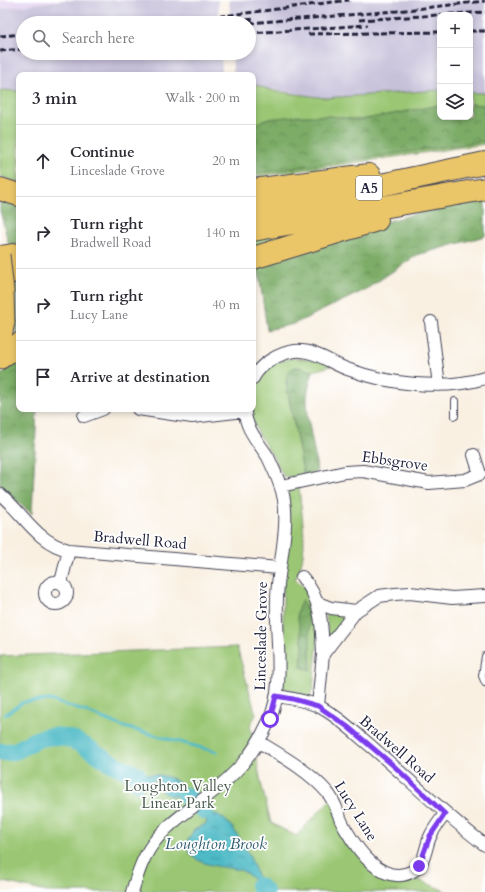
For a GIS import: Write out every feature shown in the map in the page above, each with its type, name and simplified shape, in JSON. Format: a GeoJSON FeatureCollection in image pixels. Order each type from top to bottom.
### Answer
{"type":"FeatureCollection","features":[{"type":"Feature","properties":{"kind":"highway"},"geometry":{"type":"LineString","coordinates":[[256,190],[349,178],[485,158]]}},
{"type":"Feature","properties":{"kind":"highway","name":"A5"},"geometry":{"type":"LineString","coordinates":[[256,211],[485,163]]}},
{"type":"Feature","properties":{"kind":"highway"},"geometry":{"type":"LineString","coordinates":[[0,189],[16,194]]}},
{"type":"Feature","properties":{"kind":"highway","name":"A5"},"geometry":{"type":"LineString","coordinates":[[256,230],[445,198],[485,189]]}},
{"type":"Feature","properties":{"kind":"highway"},"geometry":{"type":"LineString","coordinates":[[256,257],[355,228],[445,198]]}},
{"type":"Feature","properties":{"kind":"highway"},"geometry":{"type":"LineString","coordinates":[[0,256],[16,254]]}},
{"type":"Feature","properties":{"kind":"highway"},"geometry":{"type":"LineString","coordinates":[[0,274],[16,271]]}},
{"type":"Feature","properties":{"kind":"highway"},"geometry":{"type":"LineString","coordinates":[[0,358],[16,346]]}},
{"type":"Feature","properties":{"kind":"main road"},"geometry":{"type":"LineString","coordinates":[[0,256],[4,290],[5,322],[0,347]]}},
{"type":"Feature","properties":{"kind":"street"},"geometry":{"type":"LineString","coordinates":[[431,322],[439,385]]}},
{"type":"Feature","properties":{"kind":"street"},"geometry":{"type":"LineString","coordinates":[[256,373],[277,357],[296,351],[316,355],[345,368],[371,377],[410,384],[455,387],[485,378]]}},
{"type":"Feature","properties":{"kind":"street"},"geometry":{"type":"LineString","coordinates":[[84,416],[95,412]]}},
{"type":"Feature","properties":{"kind":"street"},"geometry":{"type":"LineString","coordinates":[[158,412],[192,417],[230,412]]}},
{"type":"Feature","properties":{"kind":"street","name":"Linceslade Grove"},"geometry":{"type":"LineString","coordinates":[[132,892],[137,874],[149,849],[178,819],[238,769],[252,753],[270,719],[276,696],[278,680],[277,600],[279,568],[286,514],[281,486],[268,458],[251,432],[246,412]]}},
{"type":"Feature","properties":{"kind":"street","name":"Ebbsgrove"},"geometry":{"type":"LineString","coordinates":[[281,486],[345,472],[363,471],[429,483],[483,480],[474,455]]}},
{"type":"Feature","properties":{"kind":"street","name":"Bradwell Road"},"geometry":{"type":"LineString","coordinates":[[0,494],[44,540],[57,547],[69,550],[279,568]]}},
{"type":"Feature","properties":{"kind":"street"},"geometry":{"type":"LineString","coordinates":[[61,582],[69,550]]}},
{"type":"Feature","properties":{"kind":"street"},"geometry":{"type":"LineString","coordinates":[[302,577],[310,586],[318,603],[323,654],[318,706]]}},
{"type":"Feature","properties":{"kind":"street"},"geometry":{"type":"LineString","coordinates":[[323,654],[356,611],[379,596],[410,593],[452,598],[485,596]]}},
{"type":"Feature","properties":{"kind":"street"},"geometry":{"type":"LineString","coordinates":[[318,603],[331,608],[356,611]]}},
{"type":"Feature","properties":{"kind":"street","name":"Bradwell Road"},"geometry":{"type":"LineString","coordinates":[[276,696],[318,706],[348,727],[394,766],[445,814],[485,845]]}},
{"type":"Feature","properties":{"kind":"street","name":"Lucy Lane"},"geometry":{"type":"LineString","coordinates":[[259,742],[315,779],[332,798],[345,829],[361,851],[383,872],[395,876],[413,872],[419,866],[430,836],[445,814]]}},
{"type":"Feature","properties":{"kind":"lane"},"geometry":{"type":"LineString","coordinates":[[455,401],[455,416]]}},
{"type":"Feature","properties":{"kind":"lane"},"geometry":{"type":"LineString","coordinates":[[485,656],[482,676],[485,683]]}},
{"type":"Feature","properties":{"kind":"shaded area"},"geometry":{"type":"Polygon","coordinates":[[[0,0],[62,0],[0,9],[0,0]]]}},
{"type":"Feature","properties":{"kind":"shaded area"},"geometry":{"type":"Polygon","coordinates":[[[62,0],[218,0],[219,16],[16,16],[16,60],[221,60],[222,71],[16,72],[16,91],[0,90],[0,9],[62,0]]]}},
{"type":"Feature","properties":{"kind":"shaded area"},"geometry":{"type":"Polygon","coordinates":[[[229,0],[485,0],[485,93],[473,93],[473,12],[437,12],[437,90],[325,98],[257,87],[256,72],[233,71],[232,60],[256,60],[256,16],[230,16],[229,0]]]}},
{"type":"Feature","properties":{"kind":"green space"},"geometry":{"type":"Polygon","coordinates":[[[256,85],[274,91],[325,98],[437,90],[437,120],[473,120],[473,93],[485,93],[485,144],[256,177],[256,85]]]}},
{"type":"Feature","properties":{"kind":"green space"},"geometry":{"type":"Polygon","coordinates":[[[0,90],[16,91],[16,182],[0,176],[0,90]]]}},
{"type":"Feature","properties":{"kind":"green space"},"geometry":{"type":"Polygon","coordinates":[[[473,104],[485,105],[485,141],[256,174],[256,124],[266,119],[297,116],[330,116],[360,120],[437,106],[437,120],[473,120],[473,104]]]}},
{"type":"Feature","properties":{"kind":"green space"},"geometry":{"type":"Polygon","coordinates":[[[0,195],[16,198],[16,245],[9,246],[0,210],[0,195]]]}},
{"type":"Feature","properties":{"kind":"green space"},"geometry":{"type":"Polygon","coordinates":[[[485,197],[485,236],[417,255],[365,290],[294,324],[267,330],[257,261],[371,226],[485,197]]]}},
{"type":"Feature","properties":{"kind":"green space"},"geometry":{"type":"Polygon","coordinates":[[[317,225],[256,246],[256,237],[317,225]]]}},
{"type":"Feature","properties":{"kind":"green space"},"geometry":{"type":"Polygon","coordinates":[[[15,282],[16,282],[16,334],[15,282]]]}},
{"type":"Feature","properties":{"kind":"green space"},"geometry":{"type":"Polygon","coordinates":[[[293,358],[322,361],[331,366],[313,371],[296,367],[286,382],[304,476],[284,477],[258,433],[252,416],[251,412],[256,412],[256,382],[268,368],[287,359],[293,358]]]}},
{"type":"Feature","properties":{"kind":"green space"},"geometry":{"type":"Polygon","coordinates":[[[16,362],[16,412],[37,412],[32,514],[0,488],[0,376],[16,362]]]}},
{"type":"Feature","properties":{"kind":"green space"},"geometry":{"type":"Polygon","coordinates":[[[296,367],[313,371],[308,392],[307,408],[317,472],[304,476],[286,382],[288,373],[291,369],[296,367]]]}},
{"type":"Feature","properties":{"kind":"green space"},"geometry":{"type":"Polygon","coordinates":[[[299,486],[304,545],[303,557],[295,579],[306,589],[312,602],[318,630],[313,690],[309,697],[283,688],[283,577],[289,522],[288,488],[299,486]]]}},
{"type":"Feature","properties":{"kind":"green space"},"geometry":{"type":"Polygon","coordinates":[[[302,599],[309,617],[311,670],[301,667],[303,646],[297,613],[302,599]]]}},
{"type":"Feature","properties":{"kind":"green space"},"geometry":{"type":"Polygon","coordinates":[[[326,611],[348,615],[328,641],[326,611]]]}},
{"type":"Feature","properties":{"kind":"green space","name":"Loughton Valley Linear Park"},"geometry":{"type":"Polygon","coordinates":[[[237,647],[256,715],[250,725],[261,783],[271,823],[296,836],[332,798],[345,829],[384,875],[396,883],[416,879],[448,892],[47,892],[0,881],[0,656],[237,647]]]}},
{"type":"Feature","properties":{"kind":"water","name":"Loughton Brook"},"geometry":{"type":"Polygon","coordinates":[[[144,774],[163,776],[176,781],[181,785],[186,796],[175,797],[165,794],[159,788],[159,780],[157,779],[148,782],[140,792],[136,791],[131,787],[137,775],[144,774]]]}},
{"type":"Feature","properties":{"kind":"water","name":"Loughton Brook"},"geometry":{"type":"Polygon","coordinates":[[[205,811],[221,817],[229,823],[251,859],[258,878],[259,886],[243,871],[208,864],[193,857],[188,851],[186,843],[194,830],[206,824],[207,818],[203,814],[205,811]]]}},
{"type":"Feature","properties":{"kind":"waterway"},"geometry":{"type":"LineString","coordinates":[[5,715],[23,702],[50,700],[87,712],[124,727],[217,752]]}},
{"type":"Feature","properties":{"kind":"waterway","name":"Loughton Brook"},"geometry":{"type":"LineString","coordinates":[[0,752],[18,750],[31,742],[42,738],[52,736],[62,737],[79,743],[115,765],[137,775]]}},
{"type":"Feature","properties":{"kind":"waterway","name":"Loughton Brook"},"geometry":{"type":"LineString","coordinates":[[186,796],[205,811]]}},
{"type":"Feature","properties":{"kind":"waterway","name":"Loughton Brook"},"geometry":{"type":"LineString","coordinates":[[259,886],[265,892]]}},
{"type":"Feature","properties":{"kind":"railway"},"geometry":{"type":"LineString","coordinates":[[222,16],[349,0]]}},
{"type":"Feature","properties":{"kind":"railway"},"geometry":{"type":"LineString","coordinates":[[256,22],[397,11],[485,1]]}},
{"type":"Feature","properties":{"kind":"railway"},"geometry":{"type":"LineString","coordinates":[[359,20],[485,12]]}},
{"type":"Feature","properties":{"kind":"railway"},"geometry":{"type":"LineString","coordinates":[[256,33],[368,25]]}},
{"type":"Feature","properties":{"kind":"railway"},"geometry":{"type":"LineString","coordinates":[[473,31],[485,31]]}},
{"type":"Feature","properties":{"kind":"railway"},"geometry":{"type":"LineString","coordinates":[[308,34],[437,32]]}},
{"type":"Feature","properties":{"kind":"railway"},"geometry":{"type":"LineString","coordinates":[[0,36],[16,35]]}},
{"type":"Feature","properties":{"kind":"railway"},"geometry":{"type":"LineString","coordinates":[[0,51],[16,50]]}},
{"type":"Feature","properties":{"kind":"route"},"geometry":{"type":"LineString","coordinates":[[270,719],[276,696],[318,706],[348,727],[394,766],[445,814],[430,836],[419,866]]}}]}
